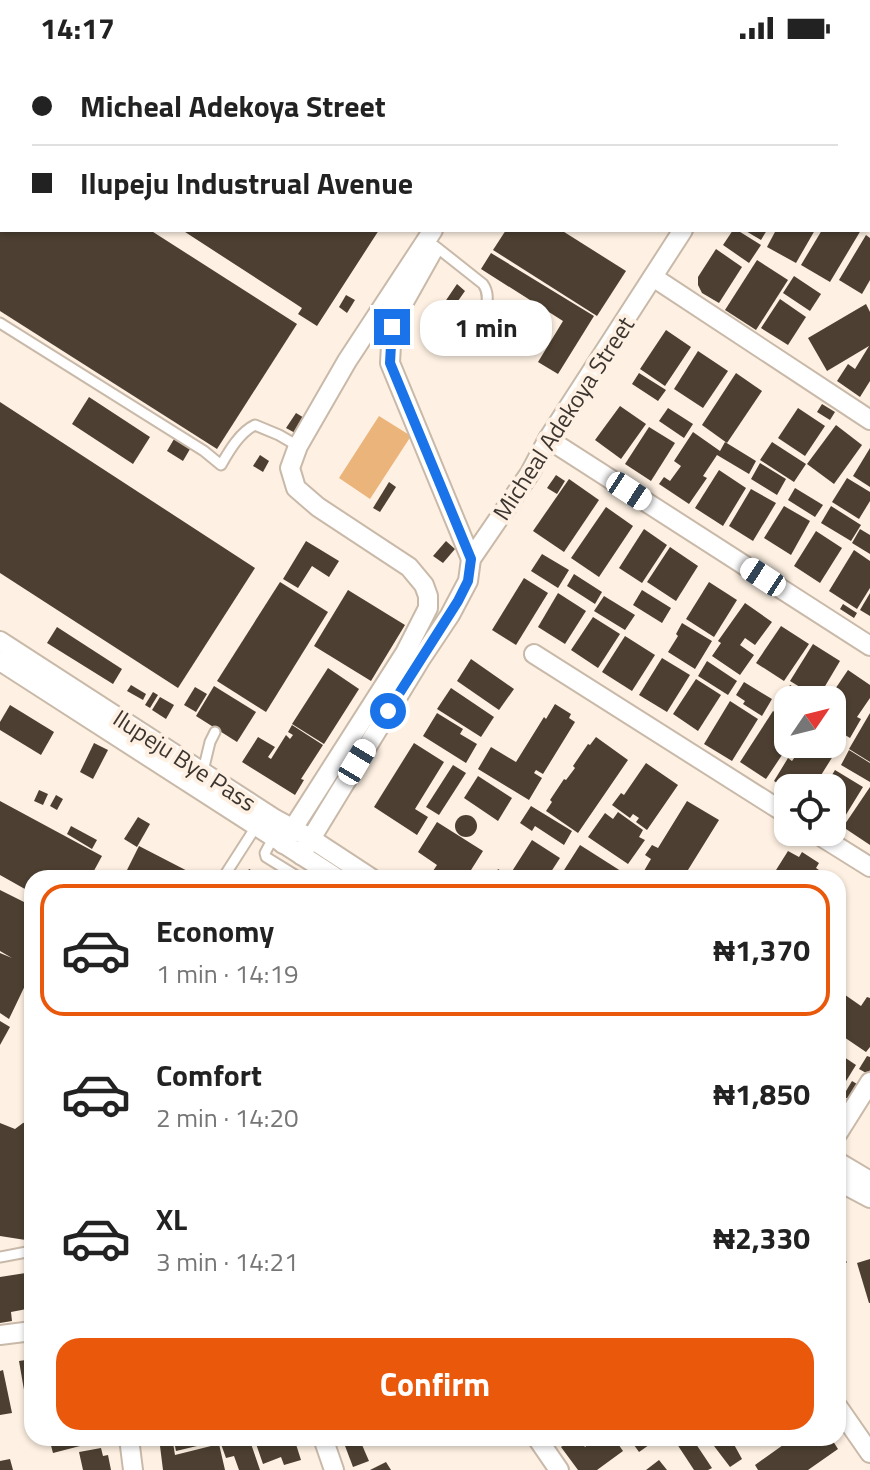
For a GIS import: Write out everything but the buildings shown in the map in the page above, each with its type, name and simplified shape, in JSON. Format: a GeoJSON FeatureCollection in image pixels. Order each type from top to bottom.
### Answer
{"type":"FeatureCollection","features":[{"type":"Feature","properties":{"kind":"street","name":"Micheal Adekoya Street"},"geometry":{"type":"LineString","coordinates":[[306,847],[454,608],[468,581],[471,559],[530,473],[548,439],[682,232]]}},
{"type":"Feature","properties":{"kind":"street"},"geometry":{"type":"LineString","coordinates":[[285,839],[405,653],[428,608],[424,585],[409,567],[318,507],[296,488],[290,468],[298,446],[347,361],[438,235]]}},
{"type":"Feature","properties":{"kind":"street"},"geometry":{"type":"LineString","coordinates":[[438,235],[392,327],[390,363],[471,559]]}},
{"type":"Feature","properties":{"kind":"street"},"geometry":{"type":"LineString","coordinates":[[653,277],[870,420]]}},
{"type":"Feature","properties":{"kind":"street"},"geometry":{"type":"LineString","coordinates":[[548,439],[870,646]]}},
{"type":"Feature","properties":{"kind":"street","name":"Ilupeju Bye Pass"},"geometry":{"type":"LineString","coordinates":[[0,641],[203,771],[285,839]]}},
{"type":"Feature","properties":{"kind":"street"},"geometry":{"type":"LineString","coordinates":[[534,654],[774,806]]}},
{"type":"Feature","properties":{"kind":"street","name":"Ilupeju Bye Pass"},"geometry":{"type":"LineString","coordinates":[[0,661],[218,802],[285,839],[354,870]]}},
{"type":"Feature","properties":{"kind":"street"},"geometry":{"type":"LineString","coordinates":[[836,846],[870,867]]}},
{"type":"Feature","properties":{"kind":"street","name":"Ilupeju Bye Pass"},"geometry":{"type":"LineString","coordinates":[[306,847],[323,870]]}},
{"type":"Feature","properties":{"kind":"street"},"geometry":{"type":"LineString","coordinates":[[846,1120],[870,1082]]}},
{"type":"Feature","properties":{"kind":"street"},"geometry":{"type":"LineString","coordinates":[[849,1181],[870,1198]]}},
{"type":"Feature","properties":{"kind":"street"},"geometry":{"type":"LineString","coordinates":[[0,1335],[24,1332]]}},
{"type":"Feature","properties":{"kind":"street"},"geometry":{"type":"LineString","coordinates":[[846,1418],[870,1453]]}},
{"type":"Feature","properties":{"kind":"street"},"geometry":{"type":"LineString","coordinates":[[130,1446],[133,1470]]}},
{"type":"Feature","properties":{"kind":"street"},"geometry":{"type":"LineString","coordinates":[[326,1446],[334,1470]]}},
{"type":"Feature","properties":{"kind":"street"},"geometry":{"type":"LineString","coordinates":[[542,1446],[559,1470]]}},
{"type":"Feature","properties":{"kind":"lane"},"geometry":{"type":"LineString","coordinates":[[438,235],[488,291],[489,297],[478,329]]}},
{"type":"Feature","properties":{"kind":"lane"},"geometry":{"type":"LineString","coordinates":[[0,323],[204,451],[221,465],[248,428],[255,425],[298,446]]}},
{"type":"Feature","properties":{"kind":"lane"},"geometry":{"type":"LineString","coordinates":[[203,771],[215,732]]}},
{"type":"Feature","properties":{"kind":"lane"},"geometry":{"type":"LineString","coordinates":[[228,870],[257,825]]}},
{"type":"Feature","properties":{"kind":"lane"},"geometry":{"type":"LineString","coordinates":[[285,839],[273,838],[265,853],[266,857],[287,870]]}},
{"type":"Feature","properties":{"kind":"lane"},"geometry":{"type":"LineString","coordinates":[[0,1257],[24,1252]]}},
{"type":"Feature","properties":{"kind":"shaded area"},"geometry":{"type":"Polygon","coordinates":[[[379,416],[411,436],[370,499],[339,478],[379,416]]]}},
{"type":"Feature","properties":{"kind":"route"},"geometry":{"type":"LineString","coordinates":[[388,711],[458,601],[468,581],[471,559],[390,363],[392,327]]}}]}
